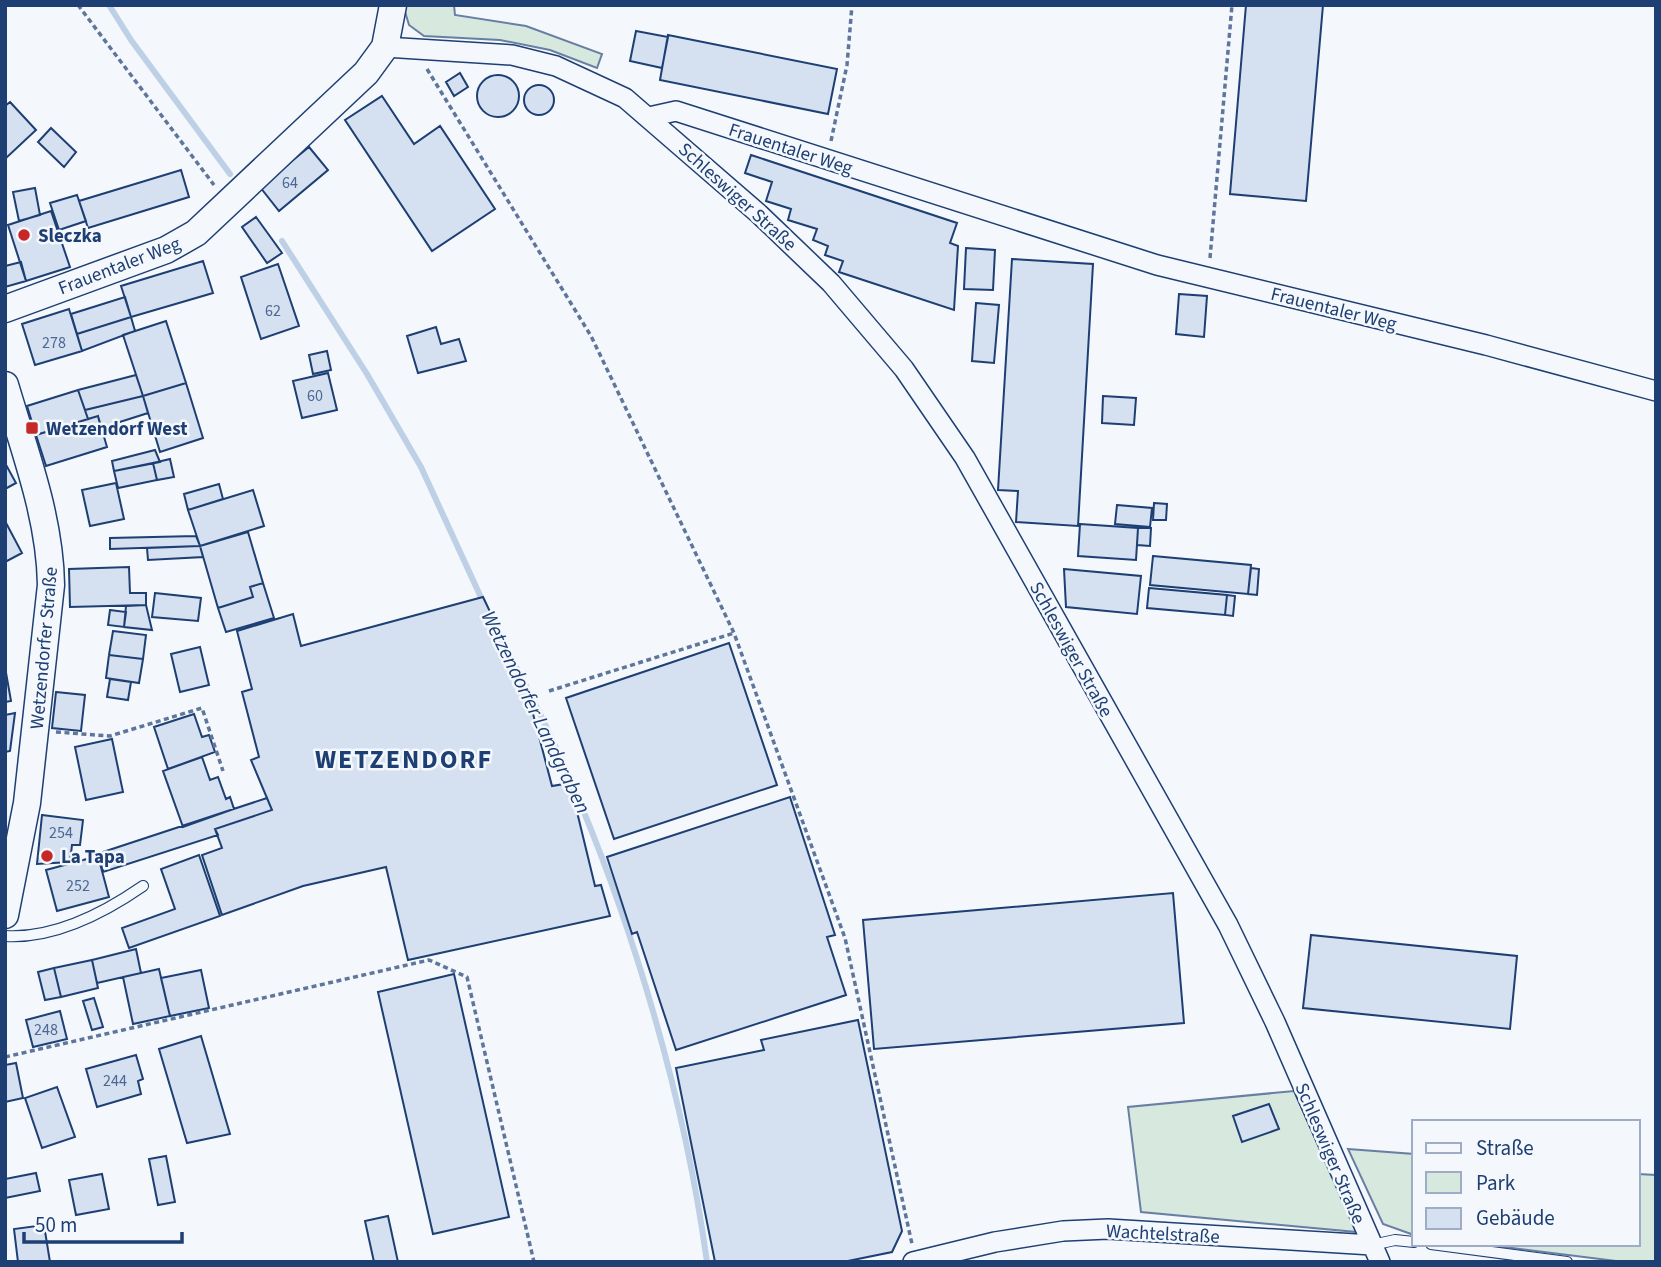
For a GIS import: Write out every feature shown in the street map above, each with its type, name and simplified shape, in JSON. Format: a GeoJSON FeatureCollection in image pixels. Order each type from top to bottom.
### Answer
{"type":"FeatureCollection","features":[{"type":"Feature","properties":{"kind":"street"},"geometry":{"type":"LineString","coordinates":[[393,5],[384,47],[512,55],[556,66],[625,98],[649,117]]}},
{"type":"Feature","properties":{"kind":"street","name":"Frauentaler Weg"},"geometry":{"type":"LineString","coordinates":[[5,309],[166,250],[196,233],[366,73],[384,47]]}},
{"type":"Feature","properties":{"kind":"street","name":"Frauentaler Weg"},"geometry":{"type":"LineString","coordinates":[[649,117],[676,111],[1157,265],[1486,345],[1656,391]]}},
{"type":"Feature","properties":{"kind":"street","name":"Schleswiger Straße"},"geometry":{"type":"LineString","coordinates":[[649,117],[831,283],[904,369],[965,458],[1227,925],[1275,1022],[1376,1254]]}},
{"type":"Feature","properties":{"kind":"street","name":"Wetzendorfer Straße"},"geometry":{"type":"LineString","coordinates":[[5,385],[40,505],[51,561],[50,606],[36,731],[20,844],[5,915]]}},
{"type":"Feature","properties":{"kind":"street","name":"Wachtelstraße"},"geometry":{"type":"LineString","coordinates":[[914,1261],[995,1241],[1063,1231],[1108,1229],[1376,1254]]}},
{"type":"Feature","properties":{"kind":"lane"},"geometry":{"type":"LineString","coordinates":[[5,936],[36,936],[113,906],[143,886]]}},
{"type":"Feature","properties":{"kind":"lane","name":"Wachtelstraße"},"geometry":{"type":"LineString","coordinates":[[1376,1254],[1395,1240],[1412,1242]]}},
{"type":"Feature","properties":{"kind":"lane"},"geometry":{"type":"LineString","coordinates":[[1446,1246],[1567,1262]]}},
{"type":"Feature","properties":{"kind":"path"},"geometry":{"type":"LineString","coordinates":[[78,5],[228,204]]}},
{"type":"Feature","properties":{"kind":"path"},"geometry":{"type":"LineString","coordinates":[[827,159],[847,65],[852,5]]}},
{"type":"Feature","properties":{"kind":"path"},"geometry":{"type":"LineString","coordinates":[[1208,277],[1232,5]]}},
{"type":"Feature","properties":{"kind":"path"},"geometry":{"type":"LineString","coordinates":[[415,50],[591,336],[734,633],[845,939],[914,1261]]}},
{"type":"Feature","properties":{"kind":"path"},"geometry":{"type":"LineString","coordinates":[[549,691],[734,633]]}},
{"type":"Feature","properties":{"kind":"path"},"geometry":{"type":"LineString","coordinates":[[36,731],[110,736],[202,708],[223,771]]}},
{"type":"Feature","properties":{"kind":"path"},"geometry":{"type":"LineString","coordinates":[[5,1057],[429,960],[467,977],[534,1262]]}},
{"type":"Feature","properties":{"kind":"green space"},"geometry":{"type":"Polygon","coordinates":[[[403,5],[454,5],[455,15],[526,26],[602,54],[597,68],[550,50],[500,40],[424,36],[409,25],[403,5]]]}},
{"type":"Feature","properties":{"kind":"green space"},"geometry":{"type":"Polygon","coordinates":[[[1294,1091],[1357,1232],[1141,1212],[1128,1107],[1294,1091]]]}},
{"type":"Feature","properties":{"kind":"green space"},"geometry":{"type":"Polygon","coordinates":[[[1348,1149],[1412,1154],[1412,1234],[1383,1224],[1348,1149]]]}},
{"type":"Feature","properties":{"kind":"green space"},"geometry":{"type":"Polygon","coordinates":[[[1640,1174],[1656,1175],[1656,1262],[1624,1262],[1496,1246],[1640,1246],[1640,1174]]]}},
{"type":"Feature","properties":{"kind":"building"},"geometry":{"type":"Polygon","coordinates":[[[1246,5],[1323,5],[1306,201],[1230,194],[1246,5]]]}},
{"type":"Feature","properties":{"kind":"building"},"geometry":{"type":"Polygon","coordinates":[[[636,31],[668,37],[662,68],[630,61],[636,31]]]}},
{"type":"Feature","properties":{"kind":"building"},"geometry":{"type":"Polygon","coordinates":[[[668,35],[837,69],[828,114],[660,80],[668,35]]]}},
{"type":"Feature","properties":{"kind":"building"},"geometry":{"type":"Polygon","coordinates":[[[460,73],[468,87],[454,96],[446,82],[460,73]]]}},
{"type":"Feature","properties":{"kind":"building"},"geometry":{"type":"Polygon","coordinates":[[[498,75],[513,81],[519,96],[513,111],[498,117],[483,111],[477,96],[483,81],[498,75]]]}},
{"type":"Feature","properties":{"kind":"building"},"geometry":{"type":"Polygon","coordinates":[[[539,85],[550,89],[554,100],[550,111],[539,115],[528,111],[524,100],[528,89],[539,85]]]}},
{"type":"Feature","properties":{"kind":"building"},"geometry":{"type":"Polygon","coordinates":[[[382,96],[414,144],[440,126],[495,209],[432,251],[345,120],[382,96]]]}},
{"type":"Feature","properties":{"kind":"building"},"geometry":{"type":"Polygon","coordinates":[[[10,102],[36,130],[5,159],[5,106],[10,102]]]}},
{"type":"Feature","properties":{"kind":"building"},"geometry":{"type":"Polygon","coordinates":[[[51,128],[76,152],[64,167],[38,142],[51,128]]]}},
{"type":"Feature","properties":{"kind":"building"},"geometry":{"type":"Polygon","coordinates":[[[309,147],[328,170],[279,211],[260,187],[309,147]]]}},
{"type":"Feature","properties":{"kind":"building"},"geometry":{"type":"Polygon","coordinates":[[[751,155],[957,223],[950,243],[958,246],[954,310],[839,272],[843,261],[825,255],[828,246],[813,240],[817,229],[788,220],[791,209],[766,201],[772,182],[745,173],[751,155]]]}},
{"type":"Feature","properties":{"kind":"building"},"geometry":{"type":"Polygon","coordinates":[[[181,170],[189,197],[88,228],[79,201],[181,170]]]}},
{"type":"Feature","properties":{"kind":"building"},"geometry":{"type":"Polygon","coordinates":[[[35,188],[40,215],[19,221],[13,192],[35,188]]]}},
{"type":"Feature","properties":{"kind":"building"},"geometry":{"type":"Polygon","coordinates":[[[77,195],[86,221],[59,230],[50,203],[77,195]]]}},
{"type":"Feature","properties":{"kind":"building"},"geometry":{"type":"Polygon","coordinates":[[[51,211],[70,267],[26,281],[8,225],[51,211]]]}},
{"type":"Feature","properties":{"kind":"building"},"geometry":{"type":"Polygon","coordinates":[[[256,217],[282,253],[267,263],[242,227],[256,217]]]}},
{"type":"Feature","properties":{"kind":"building"},"geometry":{"type":"Polygon","coordinates":[[[966,248],[995,250],[993,290],[964,289],[966,248]]]}},
{"type":"Feature","properties":{"kind":"building"},"geometry":{"type":"Polygon","coordinates":[[[1012,259],[1093,264],[1078,526],[1016,522],[1018,491],[998,490],[1012,259]]]}},
{"type":"Feature","properties":{"kind":"building"},"geometry":{"type":"Polygon","coordinates":[[[203,261],[213,293],[131,317],[121,286],[203,261]]]}},
{"type":"Feature","properties":{"kind":"building"},"geometry":{"type":"Polygon","coordinates":[[[21,262],[26,281],[5,287],[5,266],[21,262]]]}},
{"type":"Feature","properties":{"kind":"building"},"geometry":{"type":"Polygon","coordinates":[[[278,264],[299,326],[261,339],[241,277],[278,264]]]}},
{"type":"Feature","properties":{"kind":"building"},"geometry":{"type":"Polygon","coordinates":[[[1179,294],[1207,296],[1204,337],[1176,334],[1179,294]]]}},
{"type":"Feature","properties":{"kind":"building"},"geometry":{"type":"Polygon","coordinates":[[[125,297],[131,317],[77,334],[71,314],[125,297]]]}},
{"type":"Feature","properties":{"kind":"building"},"geometry":{"type":"Polygon","coordinates":[[[976,303],[999,305],[994,363],[972,361],[976,303]]]}},
{"type":"Feature","properties":{"kind":"building"},"geometry":{"type":"Polygon","coordinates":[[[69,309],[82,351],[35,365],[22,324],[69,309]]]}},
{"type":"Feature","properties":{"kind":"building"},"geometry":{"type":"Polygon","coordinates":[[[131,317],[135,331],[82,351],[77,334],[131,317]]]}},
{"type":"Feature","properties":{"kind":"building"},"geometry":{"type":"Polygon","coordinates":[[[166,321],[186,383],[143,396],[123,335],[166,321]]]}},
{"type":"Feature","properties":{"kind":"building"},"geometry":{"type":"Polygon","coordinates":[[[436,327],[441,344],[459,339],[466,361],[418,373],[407,336],[436,327]]]}},
{"type":"Feature","properties":{"kind":"building"},"geometry":{"type":"Polygon","coordinates":[[[327,351],[331,370],[313,374],[309,355],[327,351]]]}},
{"type":"Feature","properties":{"kind":"building"},"geometry":{"type":"Polygon","coordinates":[[[328,373],[337,410],[302,418],[293,381],[328,373]]]}},
{"type":"Feature","properties":{"kind":"building"},"geometry":{"type":"Polygon","coordinates":[[[136,375],[143,396],[85,410],[78,390],[136,375]]]}},
{"type":"Feature","properties":{"kind":"building"},"geometry":{"type":"Polygon","coordinates":[[[186,383],[203,438],[160,452],[143,396],[186,383]]]}},
{"type":"Feature","properties":{"kind":"building"},"geometry":{"type":"Polygon","coordinates":[[[78,390],[88,419],[36,435],[27,406],[78,390]]]}},
{"type":"Feature","properties":{"kind":"building"},"geometry":{"type":"Polygon","coordinates":[[[143,396],[148,413],[101,428],[98,416],[88,419],[85,410],[143,396]]]}},
{"type":"Feature","properties":{"kind":"building"},"geometry":{"type":"Polygon","coordinates":[[[1103,396],[1136,398],[1134,425],[1102,423],[1103,396]]]}},
{"type":"Feature","properties":{"kind":"building"},"geometry":{"type":"Polygon","coordinates":[[[98,416],[107,447],[46,466],[36,435],[98,416]]]}},
{"type":"Feature","properties":{"kind":"building"},"geometry":{"type":"Polygon","coordinates":[[[155,450],[160,462],[114,471],[112,461],[155,450]]]}},
{"type":"Feature","properties":{"kind":"building"},"geometry":{"type":"Polygon","coordinates":[[[170,459],[174,477],[157,480],[153,463],[170,459]]]}},
{"type":"Feature","properties":{"kind":"building"},"geometry":{"type":"Polygon","coordinates":[[[5,463],[16,483],[5,489],[5,463]]]}},
{"type":"Feature","properties":{"kind":"building"},"geometry":{"type":"Polygon","coordinates":[[[153,463],[157,480],[118,488],[114,471],[153,463]]]}},
{"type":"Feature","properties":{"kind":"building"},"geometry":{"type":"Polygon","coordinates":[[[116,483],[124,519],[90,526],[82,490],[116,483]]]}},
{"type":"Feature","properties":{"kind":"building"},"geometry":{"type":"Polygon","coordinates":[[[219,484],[223,499],[188,510],[184,494],[219,484]]]}},
{"type":"Feature","properties":{"kind":"building"},"geometry":{"type":"Polygon","coordinates":[[[253,490],[264,526],[200,546],[188,510],[253,490]]]}},
{"type":"Feature","properties":{"kind":"building"},"geometry":{"type":"Polygon","coordinates":[[[1154,503],[1167,504],[1166,520],[1153,520],[1154,503]]]}},
{"type":"Feature","properties":{"kind":"building"},"geometry":{"type":"Polygon","coordinates":[[[1117,505],[1152,508],[1150,527],[1115,524],[1117,505]]]}},
{"type":"Feature","properties":{"kind":"building"},"geometry":{"type":"Polygon","coordinates":[[[5,521],[22,553],[5,562],[5,521]]]}},
{"type":"Feature","properties":{"kind":"building"},"geometry":{"type":"Polygon","coordinates":[[[1080,524],[1138,528],[1136,560],[1078,556],[1080,524]]]}},
{"type":"Feature","properties":{"kind":"building"},"geometry":{"type":"Polygon","coordinates":[[[1138,528],[1151,528],[1150,546],[1137,545],[1138,528]]]}},
{"type":"Feature","properties":{"kind":"building"},"geometry":{"type":"Polygon","coordinates":[[[248,532],[263,583],[250,587],[253,597],[218,608],[200,546],[248,532]]]}},
{"type":"Feature","properties":{"kind":"building"},"geometry":{"type":"Polygon","coordinates":[[[196,536],[200,546],[110,549],[110,538],[196,536]]]}},
{"type":"Feature","properties":{"kind":"building"},"geometry":{"type":"Polygon","coordinates":[[[200,546],[203,557],[148,560],[147,548],[200,546]]]}},
{"type":"Feature","properties":{"kind":"building"},"geometry":{"type":"Polygon","coordinates":[[[1153,556],[1251,565],[1248,594],[1150,585],[1153,556]]]}},
{"type":"Feature","properties":{"kind":"building"},"geometry":{"type":"Polygon","coordinates":[[[129,567],[130,593],[146,593],[146,605],[70,607],[69,569],[129,567]]]}},
{"type":"Feature","properties":{"kind":"building"},"geometry":{"type":"Polygon","coordinates":[[[1251,568],[1259,569],[1257,595],[1248,594],[1251,568]]]}},
{"type":"Feature","properties":{"kind":"building"},"geometry":{"type":"Polygon","coordinates":[[[1064,569],[1141,576],[1137,614],[1066,607],[1064,569]]]}},
{"type":"Feature","properties":{"kind":"building"},"geometry":{"type":"Polygon","coordinates":[[[263,583],[274,618],[226,632],[218,608],[253,597],[250,587],[263,583]]]}},
{"type":"Feature","properties":{"kind":"building"},"geometry":{"type":"Polygon","coordinates":[[[1149,588],[1227,595],[1225,615],[1147,608],[1149,588]]]}},
{"type":"Feature","properties":{"kind":"building"},"geometry":{"type":"Polygon","coordinates":[[[155,593],[201,598],[198,621],[152,617],[155,593]]]}},
{"type":"Feature","properties":{"kind":"building"},"geometry":{"type":"Polygon","coordinates":[[[1227,595],[1235,596],[1233,616],[1225,615],[1227,595]]]}},
{"type":"Feature","properties":{"kind":"building"},"geometry":{"type":"Polygon","coordinates":[[[483,597],[526,687],[552,786],[570,783],[595,886],[601,885],[610,916],[408,960],[386,867],[303,886],[222,915],[202,855],[222,848],[215,829],[272,810],[251,760],[259,757],[242,692],[252,689],[237,631],[293,614],[301,646],[483,597]]]}},
{"type":"Feature","properties":{"kind":"building"},"geometry":{"type":"Polygon","coordinates":[[[146,605],[152,630],[124,627],[126,606],[146,605]]]}},
{"type":"Feature","properties":{"kind":"building"},"geometry":{"type":"Polygon","coordinates":[[[110,610],[126,612],[124,627],[108,625],[110,610]]]}},
{"type":"Feature","properties":{"kind":"building"},"geometry":{"type":"Polygon","coordinates":[[[113,631],[146,635],[143,659],[109,655],[113,631]]]}},
{"type":"Feature","properties":{"kind":"building"},"geometry":{"type":"Polygon","coordinates":[[[729,643],[777,785],[614,839],[566,698],[729,643]]]}},
{"type":"Feature","properties":{"kind":"building"},"geometry":{"type":"Polygon","coordinates":[[[200,647],[209,685],[180,692],[171,654],[200,647]]]}},
{"type":"Feature","properties":{"kind":"building"},"geometry":{"type":"Polygon","coordinates":[[[109,655],[143,659],[139,683],[106,678],[109,655]]]}},
{"type":"Feature","properties":{"kind":"building"},"geometry":{"type":"Polygon","coordinates":[[[5,667],[11,701],[5,702],[5,667]]]}},
{"type":"Feature","properties":{"kind":"building"},"geometry":{"type":"Polygon","coordinates":[[[110,679],[131,682],[128,700],[107,697],[110,679]]]}},
{"type":"Feature","properties":{"kind":"building"},"geometry":{"type":"Polygon","coordinates":[[[56,692],[85,695],[81,731],[52,728],[56,692]]]}},
{"type":"Feature","properties":{"kind":"building"},"geometry":{"type":"Polygon","coordinates":[[[15,713],[10,751],[5,752],[5,715],[15,713]]]}},
{"type":"Feature","properties":{"kind":"building"},"geometry":{"type":"Polygon","coordinates":[[[194,714],[202,737],[209,735],[215,752],[168,769],[154,727],[194,714]]]}},
{"type":"Feature","properties":{"kind":"building"},"geometry":{"type":"Polygon","coordinates":[[[112,739],[123,792],[86,800],[75,747],[112,739]]]}},
{"type":"Feature","properties":{"kind":"building"},"geometry":{"type":"Polygon","coordinates":[[[202,757],[210,780],[218,777],[226,799],[230,797],[234,809],[183,827],[163,771],[202,757]]]}},
{"type":"Feature","properties":{"kind":"building"},"geometry":{"type":"Polygon","coordinates":[[[790,797],[835,935],[827,937],[846,995],[676,1050],[637,932],[632,934],[607,857],[790,797]]]}},
{"type":"Feature","properties":{"kind":"building"},"geometry":{"type":"Polygon","coordinates":[[[267,798],[272,810],[215,829],[218,835],[103,872],[100,853],[267,798]]]}},
{"type":"Feature","properties":{"kind":"building"},"geometry":{"type":"Polygon","coordinates":[[[42,815],[83,820],[80,845],[72,845],[70,862],[37,864],[42,815]]]}},
{"type":"Feature","properties":{"kind":"building"},"geometry":{"type":"Polygon","coordinates":[[[199,855],[220,916],[129,948],[122,928],[175,909],[161,869],[199,855]]]}},
{"type":"Feature","properties":{"kind":"building"},"geometry":{"type":"Polygon","coordinates":[[[98,856],[109,897],[57,911],[46,870],[98,856]]]}},
{"type":"Feature","properties":{"kind":"building"},"geometry":{"type":"Polygon","coordinates":[[[1173,893],[1184,1023],[874,1049],[863,920],[1173,893]]]}},
{"type":"Feature","properties":{"kind":"building"},"geometry":{"type":"Polygon","coordinates":[[[1311,935],[1517,956],[1510,1029],[1303,1008],[1311,935]]]}},
{"type":"Feature","properties":{"kind":"building"},"geometry":{"type":"Polygon","coordinates":[[[136,949],[141,973],[97,983],[92,960],[136,949]]]}},
{"type":"Feature","properties":{"kind":"building"},"geometry":{"type":"Polygon","coordinates":[[[92,960],[98,988],[61,997],[54,968],[92,960]]]}},
{"type":"Feature","properties":{"kind":"building"},"geometry":{"type":"Polygon","coordinates":[[[54,968],[61,997],[45,1000],[38,972],[54,968]]]}},
{"type":"Feature","properties":{"kind":"building"},"geometry":{"type":"Polygon","coordinates":[[[159,969],[170,1016],[133,1024],[123,977],[159,969]]]}},
{"type":"Feature","properties":{"kind":"building"},"geometry":{"type":"Polygon","coordinates":[[[201,970],[209,1008],[170,1016],[161,978],[201,970]]]}},
{"type":"Feature","properties":{"kind":"building"},"geometry":{"type":"Polygon","coordinates":[[[454,974],[509,1217],[433,1234],[378,992],[454,974]]]}},
{"type":"Feature","properties":{"kind":"building"},"geometry":{"type":"Polygon","coordinates":[[[94,998],[103,1027],[92,1030],[83,1001],[94,998]]]}},
{"type":"Feature","properties":{"kind":"building"},"geometry":{"type":"Polygon","coordinates":[[[60,1011],[67,1039],[33,1047],[26,1020],[60,1011]]]}},
{"type":"Feature","properties":{"kind":"building"},"geometry":{"type":"Polygon","coordinates":[[[858,1020],[902,1231],[892,1252],[843,1262],[715,1262],[676,1068],[764,1050],[761,1040],[858,1020]]]}},
{"type":"Feature","properties":{"kind":"building"},"geometry":{"type":"Polygon","coordinates":[[[201,1036],[230,1134],[187,1143],[159,1049],[201,1036]]]}},
{"type":"Feature","properties":{"kind":"building"},"geometry":{"type":"Polygon","coordinates":[[[136,1055],[143,1079],[138,1081],[141,1094],[97,1107],[86,1069],[136,1055]]]}},
{"type":"Feature","properties":{"kind":"building"},"geometry":{"type":"Polygon","coordinates":[[[16,1063],[23,1098],[5,1102],[5,1065],[16,1063]]]}},
{"type":"Feature","properties":{"kind":"building"},"geometry":{"type":"Polygon","coordinates":[[[57,1087],[75,1137],[42,1148],[25,1098],[57,1087]]]}},
{"type":"Feature","properties":{"kind":"building"},"geometry":{"type":"Polygon","coordinates":[[[1269,1104],[1279,1129],[1242,1142],[1233,1116],[1269,1104]]]}},
{"type":"Feature","properties":{"kind":"building"},"geometry":{"type":"Polygon","coordinates":[[[166,1156],[175,1202],[158,1205],[149,1159],[166,1156]]]}},
{"type":"Feature","properties":{"kind":"building"},"geometry":{"type":"Polygon","coordinates":[[[36,1173],[40,1191],[5,1198],[5,1179],[36,1173]]]}},
{"type":"Feature","properties":{"kind":"building"},"geometry":{"type":"Polygon","coordinates":[[[102,1174],[109,1209],[76,1215],[69,1180],[102,1174]]]}},
{"type":"Feature","properties":{"kind":"building"},"geometry":{"type":"Polygon","coordinates":[[[388,1216],[398,1262],[374,1262],[365,1221],[388,1216]]]}},
{"type":"Feature","properties":{"kind":"building"},"geometry":{"type":"Polygon","coordinates":[[[44,1225],[50,1262],[18,1262],[14,1229],[44,1225]]]}},
{"type":"Feature","properties":{"kind":"waterway","name":"Wetzendorfer Landgraben"},"geometry":{"type":"LineString","coordinates":[[109,5],[131,40],[230,174]]}},
{"type":"Feature","properties":{"kind":"waterway","name":"Wetzendorfer Landgraben"},"geometry":{"type":"LineString","coordinates":[[282,241],[367,374],[421,467],[484,604]]}},
{"type":"Feature","properties":{"kind":"waterway","name":"Wetzendorfer Landgraben"},"geometry":{"type":"LineString","coordinates":[[516,667],[550,734],[581,806],[636,956],[679,1111],[707,1262]]}},
{"type":"Feature","properties":{"kind":"place","name":"Sleczka"},"geometry":{"type":"Point","coordinates":[24,235]}},
{"type":"Feature","properties":{"kind":"place","name":"Wetzendorf West"},"geometry":{"type":"Point","coordinates":[32,428]}},
{"type":"Feature","properties":{"kind":"place","name":"La Tapa"},"geometry":{"type":"Point","coordinates":[47,856]}},
{"type":"Feature","properties":{"kind":"district","name":"WETZENDORF"},"geometry":{"type":"Point","coordinates":[404,759]}}]}
